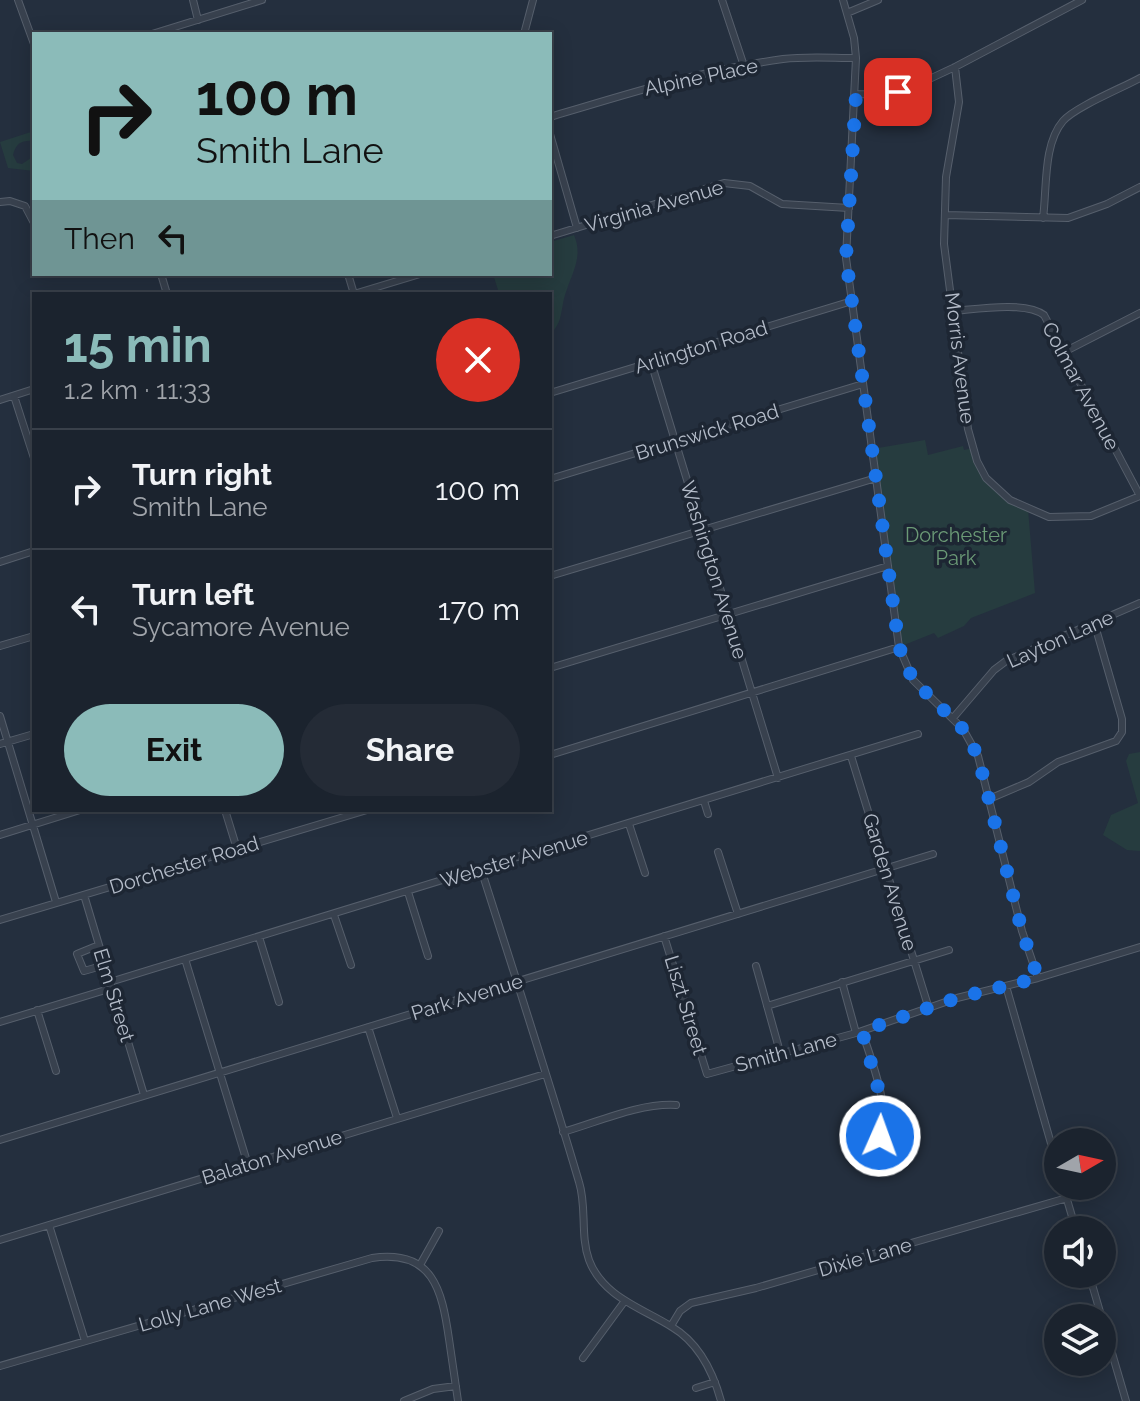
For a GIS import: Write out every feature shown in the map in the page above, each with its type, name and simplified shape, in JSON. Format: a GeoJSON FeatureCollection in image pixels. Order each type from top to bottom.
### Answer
{"type":"FeatureCollection","features":[{"type":"Feature","properties":{"kind":"street"},"geometry":{"type":"LineString","coordinates":[[18,0],[32,38]]}},
{"type":"Feature","properties":{"kind":"street"},"geometry":{"type":"LineString","coordinates":[[193,0],[198,20]]}},
{"type":"Feature","properties":{"kind":"street"},"geometry":{"type":"LineString","coordinates":[[159,32],[262,0]]}},
{"type":"Feature","properties":{"kind":"street"},"geometry":{"type":"LineString","coordinates":[[525,32],[533,0]]}},
{"type":"Feature","properties":{"kind":"street"},"geometry":{"type":"LineString","coordinates":[[722,0],[744,66]]}},
{"type":"Feature","properties":{"kind":"street"},"geometry":{"type":"LineString","coordinates":[[843,0],[854,38],[856,58],[846,258],[899,647],[913,680],[963,729],[978,756],[1022,931],[1038,978]]}},
{"type":"Feature","properties":{"kind":"street"},"geometry":{"type":"LineString","coordinates":[[847,13],[878,0]]}},
{"type":"Feature","properties":{"kind":"street"},"geometry":{"type":"LineString","coordinates":[[856,94],[898,92],[955,67],[1082,0]]}},
{"type":"Feature","properties":{"kind":"street","name":"Alpine Place"},"geometry":{"type":"LineString","coordinates":[[552,116],[647,87],[744,66],[792,59],[856,58]]}},
{"type":"Feature","properties":{"kind":"street","name":"Morris Avenue"},"geometry":{"type":"LineString","coordinates":[[955,67],[959,102],[946,177],[944,244],[971,443],[981,469],[998,490],[1028,509],[1057,518],[1091,516],[1140,496]]}},
{"type":"Feature","properties":{"kind":"street"},"geometry":{"type":"LineString","coordinates":[[1043,218],[1050,156],[1062,122],[1140,78]]}},
{"type":"Feature","properties":{"kind":"street"},"geometry":{"type":"LineString","coordinates":[[552,141],[577,228]]}},
{"type":"Feature","properties":{"kind":"street","name":"Virginia Avenue"},"geometry":{"type":"LineString","coordinates":[[552,235],[724,183],[750,186],[782,204],[849,208]]}},
{"type":"Feature","properties":{"kind":"street"},"geometry":{"type":"LineString","coordinates":[[945,215],[1043,218],[1077,215],[1140,187]]}},
{"type":"Feature","properties":{"kind":"street"},"geometry":{"type":"LineString","coordinates":[[0,202],[18,202],[25,206],[32,219]]}},
{"type":"Feature","properties":{"kind":"street"},"geometry":{"type":"LineString","coordinates":[[361,292],[413,276]]}},
{"type":"Feature","properties":{"kind":"street","name":"Arlington Road"},"geometry":{"type":"LineString","coordinates":[[552,392],[852,301]]}},
{"type":"Feature","properties":{"kind":"street","name":"Colmar Avenue"},"geometry":{"type":"LineString","coordinates":[[954,311],[1023,308],[1039,311],[1049,321],[1140,496]]}},
{"type":"Feature","properties":{"kind":"street"},"geometry":{"type":"LineString","coordinates":[[1064,352],[1140,313]]}},
{"type":"Feature","properties":{"kind":"street","name":"Washington Avenue"},"geometry":{"type":"LineString","coordinates":[[651,362],[778,778]]}},
{"type":"Feature","properties":{"kind":"street","name":"Brunswick Road"},"geometry":{"type":"LineString","coordinates":[[552,478],[863,384]]}},
{"type":"Feature","properties":{"kind":"street"},"geometry":{"type":"LineString","coordinates":[[0,400],[32,390]]}},
{"type":"Feature","properties":{"kind":"street"},"geometry":{"type":"LineString","coordinates":[[14,396],[32,452]]}},
{"type":"Feature","properties":{"kind":"street"},"geometry":{"type":"LineString","coordinates":[[552,575],[876,478]]}},
{"type":"Feature","properties":{"kind":"street"},"geometry":{"type":"LineString","coordinates":[[0,562],[32,552]]}},
{"type":"Feature","properties":{"kind":"street"},"geometry":{"type":"LineString","coordinates":[[552,667],[888,566]]}},
{"type":"Feature","properties":{"kind":"street","name":"Layton Lane"},"geometry":{"type":"LineString","coordinates":[[953,718],[994,670],[1006,661],[1140,603]]}},
{"type":"Feature","properties":{"kind":"street"},"geometry":{"type":"LineString","coordinates":[[989,799],[1029,782],[1058,762],[1116,741],[1122,732],[1116,696],[1094,622]]}},
{"type":"Feature","properties":{"kind":"street"},"geometry":{"type":"LineString","coordinates":[[0,646],[32,637]]}},
{"type":"Feature","properties":{"kind":"street"},"geometry":{"type":"LineString","coordinates":[[552,754],[899,647]]}},
{"type":"Feature","properties":{"kind":"street"},"geometry":{"type":"LineString","coordinates":[[0,716],[4,743],[56,902]]}},
{"type":"Feature","properties":{"kind":"street","name":"Webster Avenue"},"geometry":{"type":"LineString","coordinates":[[0,1021],[185,959],[918,734]]}},
{"type":"Feature","properties":{"kind":"street"},"geometry":{"type":"LineString","coordinates":[[4,743],[32,735]]}},
{"type":"Feature","properties":{"kind":"street","name":"Garden Avenue"},"geometry":{"type":"LineString","coordinates":[[851,756],[929,1009]]}},
{"type":"Feature","properties":{"kind":"street"},"geometry":{"type":"LineString","coordinates":[[704,801],[708,814]]}},
{"type":"Feature","properties":{"kind":"street"},"geometry":{"type":"LineString","coordinates":[[0,835],[74,812]]}},
{"type":"Feature","properties":{"kind":"street"},"geometry":{"type":"LineString","coordinates":[[226,812],[237,849]]}},
{"type":"Feature","properties":{"kind":"street","name":"Dorchester Road"},"geometry":{"type":"LineString","coordinates":[[0,920],[360,812]]}},
{"type":"Feature","properties":{"kind":"street"},"geometry":{"type":"LineString","coordinates":[[629,824],[645,873]]}},
{"type":"Feature","properties":{"kind":"street"},"geometry":{"type":"LineString","coordinates":[[718,852],[738,914]]}},
{"type":"Feature","properties":{"kind":"street","name":"Park Avenue"},"geometry":{"type":"LineString","coordinates":[[0,1140],[933,854]]}},
{"type":"Feature","properties":{"kind":"street"},"geometry":{"type":"LineString","coordinates":[[481,869],[582,1193],[588,1259],[602,1280],[624,1302],[671,1326],[702,1356],[721,1401]]}},
{"type":"Feature","properties":{"kind":"street"},"geometry":{"type":"LineString","coordinates":[[408,892],[428,956]]}},
{"type":"Feature","properties":{"kind":"street","name":"Elm Street"},"geometry":{"type":"LineString","coordinates":[[84,895],[144,1095]]}},
{"type":"Feature","properties":{"kind":"street"},"geometry":{"type":"LineString","coordinates":[[334,915],[351,965]]}},
{"type":"Feature","properties":{"kind":"street","name":"Liszt Street"},"geometry":{"type":"LineString","coordinates":[[664,936],[707,1074]]}},
{"type":"Feature","properties":{"kind":"street"},"geometry":{"type":"LineString","coordinates":[[259,937],[279,1002]]}},
{"type":"Feature","properties":{"kind":"street"},"geometry":{"type":"LineString","coordinates":[[99,945],[77,954],[78,963],[84,971],[105,965]]}},
{"type":"Feature","properties":{"kind":"street","name":"Smith Lane"},"geometry":{"type":"LineString","coordinates":[[707,1074],[859,1032],[957,998],[1038,978],[1140,947]]}},
{"type":"Feature","properties":{"kind":"street"},"geometry":{"type":"LineString","coordinates":[[767,1006],[949,950]]}},
{"type":"Feature","properties":{"kind":"street"},"geometry":{"type":"LineString","coordinates":[[185,959],[248,1165]]}},
{"type":"Feature","properties":{"kind":"street"},"geometry":{"type":"LineString","coordinates":[[756,966],[780,1052]]}},
{"type":"Feature","properties":{"kind":"street"},"geometry":{"type":"LineString","coordinates":[[842,982],[880,1089],[883,1117],[880,1136],[874,1148],[859,1156]]}},
{"type":"Feature","properties":{"kind":"street"},"geometry":{"type":"LineString","coordinates":[[1006,986],[1047,1128]]}},
{"type":"Feature","properties":{"kind":"street"},"geometry":{"type":"LineString","coordinates":[[37,1010],[56,1071]]}},
{"type":"Feature","properties":{"kind":"street"},"geometry":{"type":"LineString","coordinates":[[368,1027],[397,1118]]}},
{"type":"Feature","properties":{"kind":"street","name":"Balaton Avenue"},"geometry":{"type":"LineString","coordinates":[[0,1240],[545,1074]]}},
{"type":"Feature","properties":{"kind":"street"},"geometry":{"type":"LineString","coordinates":[[563,1132],[662,1104],[676,1105]]}},
{"type":"Feature","properties":{"kind":"street","name":"Dixie Lane"},"geometry":{"type":"LineString","coordinates":[[671,1326],[680,1311],[691,1303],[756,1288],[1060,1200]]}},
{"type":"Feature","properties":{"kind":"street"},"geometry":{"type":"LineString","coordinates":[[49,1225],[85,1341]]}},
{"type":"Feature","properties":{"kind":"street"},"geometry":{"type":"LineString","coordinates":[[439,1231],[420,1265],[437,1284],[442,1298],[458,1401]]}},
{"type":"Feature","properties":{"kind":"street","name":"Lolly Lane West"},"geometry":{"type":"LineString","coordinates":[[0,1366],[372,1258],[395,1256],[420,1265]]}},
{"type":"Feature","properties":{"kind":"street"},"geometry":{"type":"LineString","coordinates":[[1093,1288],[1126,1401]]}},
{"type":"Feature","properties":{"kind":"street"},"geometry":{"type":"LineString","coordinates":[[583,1358],[624,1302]]}},
{"type":"Feature","properties":{"kind":"street"},"geometry":{"type":"LineString","coordinates":[[696,1388],[715,1382]]}},
{"type":"Feature","properties":{"kind":"street"},"geometry":{"type":"LineString","coordinates":[[404,1401],[433,1389],[456,1386]]}},
{"type":"Feature","properties":{"kind":"green space"},"geometry":{"type":"Polygon","coordinates":[[[32,132],[32,141],[20,143],[13,155],[17,163],[22,164],[32,157],[32,171],[8,168],[0,142],[32,132]]]}},
{"type":"Feature","properties":{"kind":"green space"},"geometry":{"type":"Polygon","coordinates":[[[574,235],[578,250],[560,320],[552,332],[552,292],[498,292],[494,276],[552,276],[552,241],[574,235]]]}},
{"type":"Feature","properties":{"kind":"green space","name":"Dorchester Park"},"geometry":{"type":"Polygon","coordinates":[[[925,440],[928,455],[963,446],[964,450],[973,448],[982,468],[995,484],[1028,509],[1035,593],[971,618],[964,626],[938,638],[934,633],[899,647],[872,449],[925,440]]]}},
{"type":"Feature","properties":{"kind":"green space"},"geometry":{"type":"Polygon","coordinates":[[[1140,752],[1140,851],[1127,850],[1103,835],[1111,815],[1138,803],[1126,761],[1129,754],[1140,752]]]}},
{"type":"Feature","properties":{"kind":"route"},"geometry":{"type":"LineString","coordinates":[[880,1136],[880,1089],[862,1031],[957,998],[1038,978],[1022,931],[978,756],[963,729],[913,680],[899,647],[846,258],[856,94],[898,92]]}}]}
